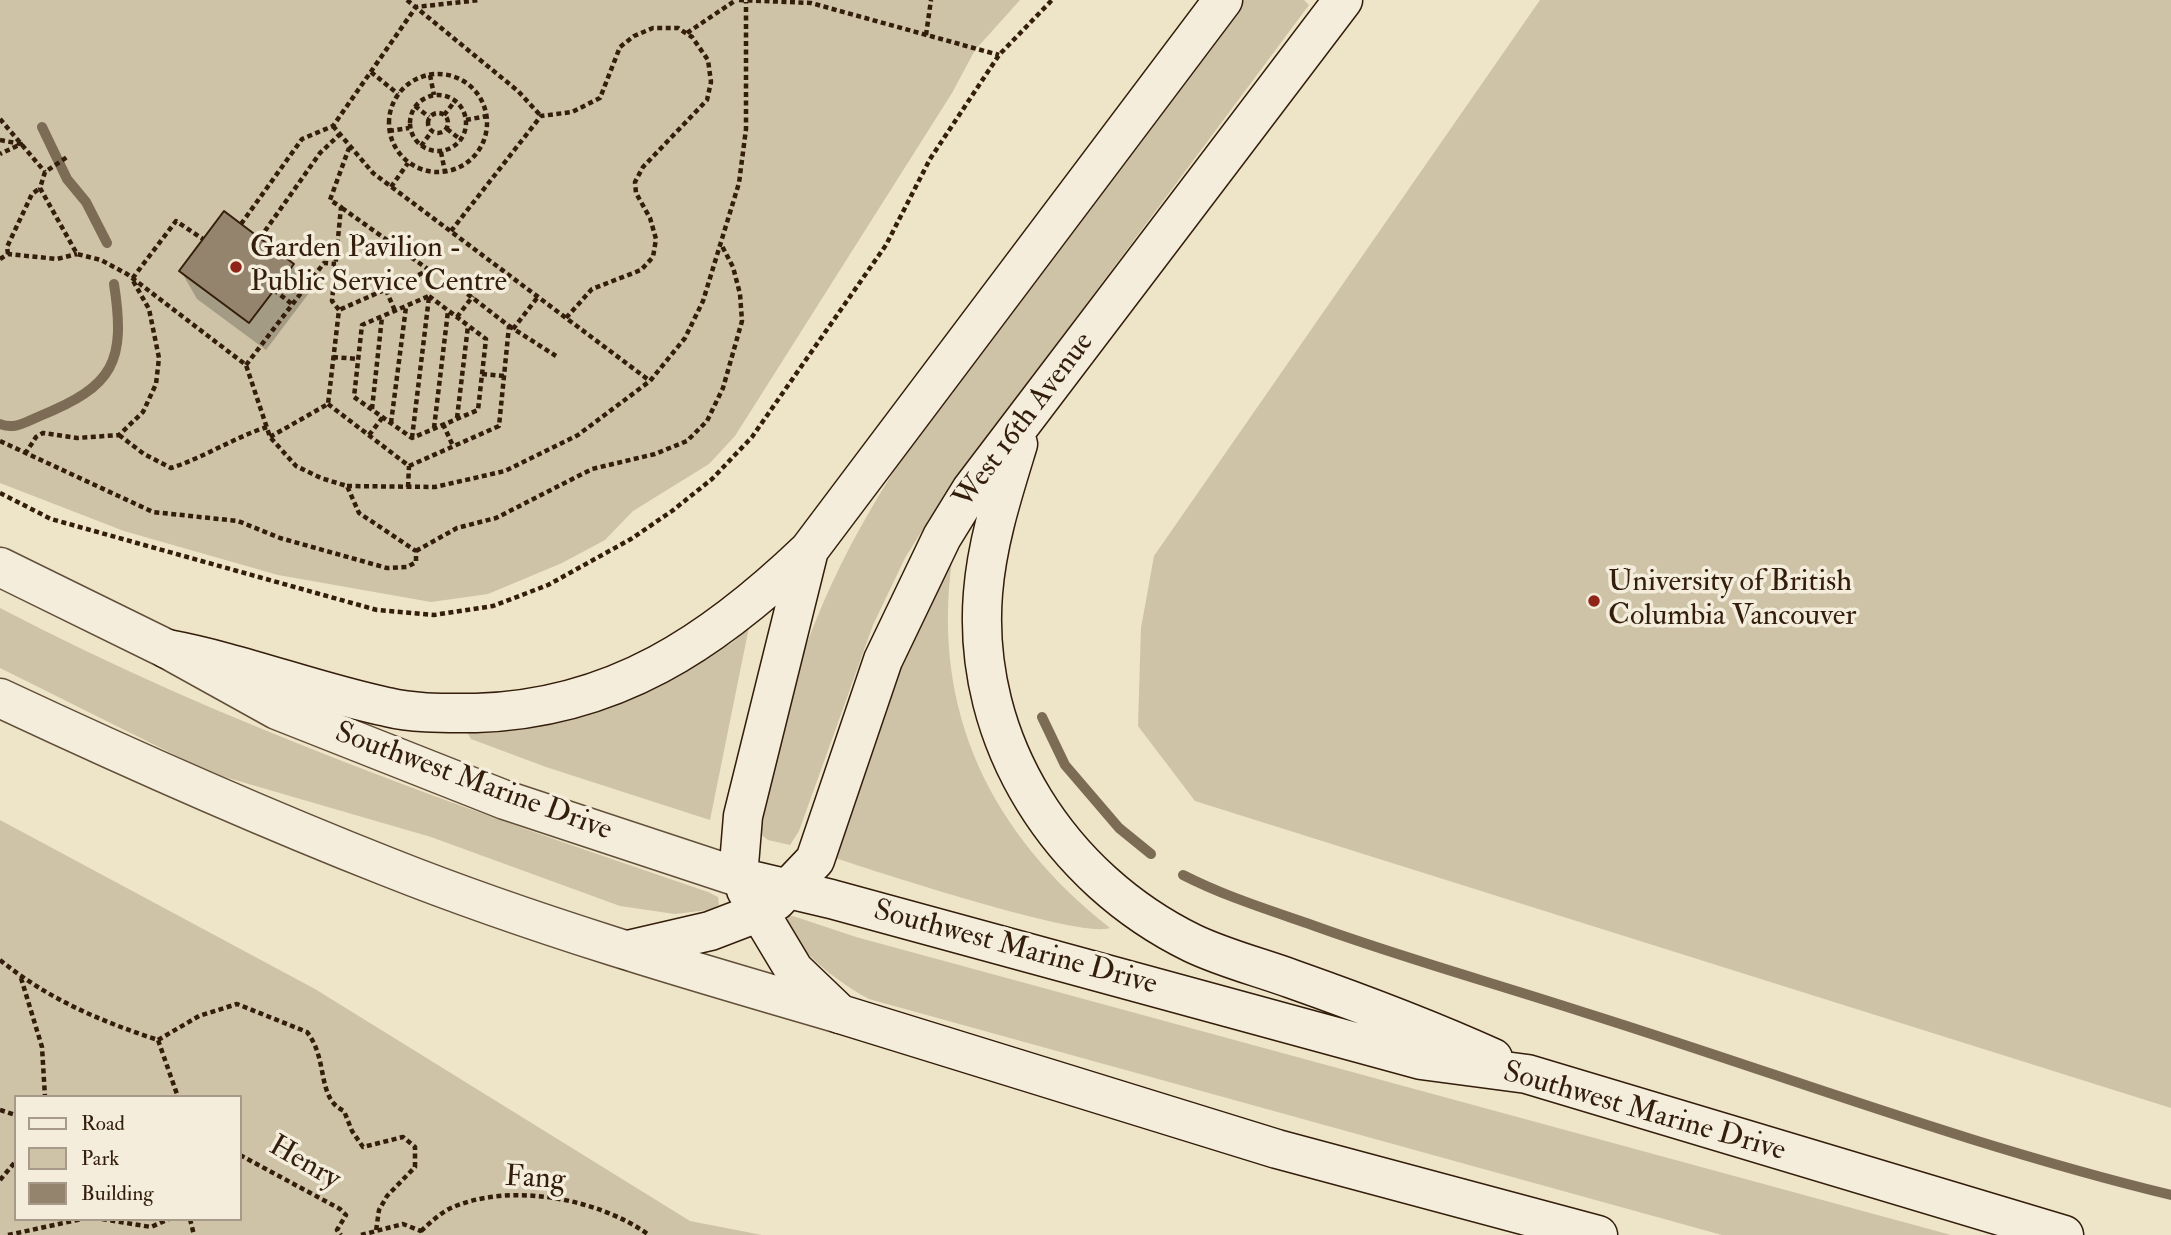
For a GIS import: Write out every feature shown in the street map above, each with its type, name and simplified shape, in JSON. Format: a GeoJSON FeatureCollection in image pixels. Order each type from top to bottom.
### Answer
{"type":"FeatureCollection","features":[{"type":"Feature","properties":{"kind":"main road"},"geometry":{"type":"LineString","coordinates":[[167,649],[219,659],[390,708],[446,713],[549,706],[605,690],[666,663],[720,628],[809,550],[1223,0]]}},
{"type":"Feature","properties":{"kind":"main road","name":"West 16th Avenue"},"geometry":{"type":"LineString","coordinates":[[628,950],[710,931],[757,913],[790,888],[815,860],[883,660],[919,580],[942,537],[971,490],[1343,0]]}},
{"type":"Feature","properties":{"kind":"main road"},"geometry":{"type":"LineString","coordinates":[[1027,416],[996,515],[983,594],[983,629],[992,695],[1008,754],[1038,809],[1058,836],[1084,866],[1135,911],[1195,945],[1423,1026],[1527,1074]]}},
{"type":"Feature","properties":{"kind":"main road"},"geometry":{"type":"LineString","coordinates":[[809,550],[743,816],[738,877],[757,913],[794,970],[839,1014]]}},
{"type":"Feature","properties":{"kind":"main road","name":"Southwest Marine Drive"},"geometry":{"type":"LineString","coordinates":[[0,567],[167,649],[277,710],[505,800],[738,877],[790,888],[1422,1060],[1527,1074],[2063,1235]]}},
{"type":"Feature","properties":{"kind":"main road"},"geometry":{"type":"LineString","coordinates":[[0,698],[160,773],[389,867],[628,950],[1277,1149],[1598,1235]]}},
{"type":"Feature","properties":{"kind":"path"},"geometry":{"type":"LineString","coordinates":[[407,0],[518,91],[541,116]]}},
{"type":"Feature","properties":{"kind":"path"},"geometry":{"type":"LineString","coordinates":[[241,224],[302,139],[333,127],[416,7],[480,0]]}},
{"type":"Feature","properties":{"kind":"path"},"geometry":{"type":"LineString","coordinates":[[687,33],[737,0],[811,3],[999,55]]}},
{"type":"Feature","properties":{"kind":"path"},"geometry":{"type":"LineString","coordinates":[[926,35],[931,0]]}},
{"type":"Feature","properties":{"kind":"path"},"geometry":{"type":"LineString","coordinates":[[0,493],[51,519],[377,610],[434,615],[493,606],[548,585],[631,539],[672,511],[712,479],[752,437],[886,245],[930,159],[999,55],[1052,0]]}},
{"type":"Feature","properties":{"kind":"path"},"geometry":{"type":"LineString","coordinates":[[0,259],[8,254],[57,259],[77,254],[101,260],[132,279],[246,365],[270,437],[296,466],[321,478],[347,486],[435,487],[505,471],[578,435],[650,381],[685,338],[703,301],[722,246],[739,183],[746,130],[746,2]]}},
{"type":"Feature","properties":{"kind":"path"},"geometry":{"type":"LineString","coordinates":[[451,231],[541,116],[572,111],[600,98],[620,47],[634,36],[653,28],[678,28],[687,33],[708,60],[710,82],[707,100],[643,167],[635,182],[636,193],[650,218],[656,239],[653,257],[641,270],[593,289],[566,318]]}},
{"type":"Feature","properties":{"kind":"path"},"geometry":{"type":"LineString","coordinates":[[370,72],[398,94]]}},
{"type":"Feature","properties":{"kind":"path"},"geometry":{"type":"LineString","coordinates":[[430,75],[434,95]]}},
{"type":"Feature","properties":{"kind":"path"},"geometry":{"type":"LineString","coordinates":[[430,75],[461,80],[473,89],[482,101],[486,116],[482,146],[460,167],[445,172],[420,169],[408,163],[393,143],[389,131],[389,118],[398,94],[407,85],[430,75]]}},
{"type":"Feature","properties":{"kind":"path"},"geometry":{"type":"LineString","coordinates":[[434,95],[455,101],[466,120],[461,140],[449,150],[441,152],[421,146],[410,127],[415,106],[434,95]]}},
{"type":"Feature","properties":{"kind":"path"},"geometry":{"type":"LineString","coordinates":[[444,115],[455,101]]}},
{"type":"Feature","properties":{"kind":"path"},"geometry":{"type":"LineString","coordinates":[[415,106],[429,117]]}},
{"type":"Feature","properties":{"kind":"path"},"geometry":{"type":"LineString","coordinates":[[436,112],[444,115],[448,120],[447,129],[438,133],[432,131],[427,123],[429,117],[436,112]]}},
{"type":"Feature","properties":{"kind":"path"},"geometry":{"type":"LineString","coordinates":[[466,120],[486,116]]}},
{"type":"Feature","properties":{"kind":"path"},"geometry":{"type":"LineString","coordinates":[[0,118],[45,172]]}},
{"type":"Feature","properties":{"kind":"path"},"geometry":{"type":"LineString","coordinates":[[333,127],[349,148],[391,187],[650,381]]}},
{"type":"Feature","properties":{"kind":"path"},"geometry":{"type":"LineString","coordinates":[[389,131],[410,127]]}},
{"type":"Feature","properties":{"kind":"path"},"geometry":{"type":"LineString","coordinates":[[447,129],[461,140]]}},
{"type":"Feature","properties":{"kind":"path"},"geometry":{"type":"LineString","coordinates":[[421,146],[432,131]]}},
{"type":"Feature","properties":{"kind":"path"},"geometry":{"type":"LineString","coordinates":[[260,238],[320,153],[339,135]]}},
{"type":"Feature","properties":{"kind":"path"},"geometry":{"type":"LineString","coordinates":[[0,140],[21,144]]}},
{"type":"Feature","properties":{"kind":"path"},"geometry":{"type":"LineString","coordinates":[[0,155],[21,144]]}},
{"type":"Feature","properties":{"kind":"path"},"geometry":{"type":"LineString","coordinates":[[349,148],[330,200],[429,270]]}},
{"type":"Feature","properties":{"kind":"path"},"geometry":{"type":"LineString","coordinates":[[441,152],[445,172]]}},
{"type":"Feature","properties":{"kind":"path"},"geometry":{"type":"LineString","coordinates":[[8,254],[7,247],[32,194],[40,188],[45,172],[67,157]]}},
{"type":"Feature","properties":{"kind":"path"},"geometry":{"type":"LineString","coordinates":[[391,187],[408,163]]}},
{"type":"Feature","properties":{"kind":"path"},"geometry":{"type":"LineString","coordinates":[[40,188],[77,254]]}},
{"type":"Feature","properties":{"kind":"path"},"geometry":{"type":"LineString","coordinates":[[328,404],[339,310],[332,301],[341,208]]}},
{"type":"Feature","properties":{"kind":"path"},"geometry":{"type":"LineString","coordinates":[[132,279],[176,221],[203,239]]}},
{"type":"Feature","properties":{"kind":"path"},"geometry":{"type":"LineString","coordinates":[[416,551],[457,528],[496,518],[592,469],[655,454],[687,441],[707,421],[723,388],[742,321],[740,294],[733,267],[722,246]]}},
{"type":"Feature","properties":{"kind":"path"},"geometry":{"type":"LineString","coordinates":[[246,365],[324,263],[336,264]]}},
{"type":"Feature","properties":{"kind":"path"},"geometry":{"type":"LineString","coordinates":[[339,310],[434,268],[511,327],[556,356]]}},
{"type":"Feature","properties":{"kind":"path"},"geometry":{"type":"LineString","coordinates":[[25,454],[36,437],[44,433],[77,438],[119,435],[143,412],[156,384],[159,358],[149,309],[132,279]]}},
{"type":"Feature","properties":{"kind":"path"},"geometry":{"type":"LineString","coordinates":[[274,290],[292,304]]}},
{"type":"Feature","properties":{"kind":"path"},"geometry":{"type":"LineString","coordinates":[[386,290],[395,311]]}},
{"type":"Feature","properties":{"kind":"path"},"geometry":{"type":"LineString","coordinates":[[412,438],[354,397],[362,325],[429,296]]}},
{"type":"Feature","properties":{"kind":"path"},"geometry":{"type":"LineString","coordinates":[[412,438],[478,410],[486,339],[429,296]]}},
{"type":"Feature","properties":{"kind":"path"},"geometry":{"type":"LineString","coordinates":[[412,438],[429,296]]}},
{"type":"Feature","properties":{"kind":"path"},"geometry":{"type":"LineString","coordinates":[[457,317],[473,296]]}},
{"type":"Feature","properties":{"kind":"path"},"geometry":{"type":"LineString","coordinates":[[409,466],[499,426],[511,327],[537,298]]}},
{"type":"Feature","properties":{"kind":"path"},"geometry":{"type":"LineString","coordinates":[[391,423],[405,307]]}},
{"type":"Feature","properties":{"kind":"path"},"geometry":{"type":"LineString","coordinates":[[434,429],[449,311]]}},
{"type":"Feature","properties":{"kind":"path"},"geometry":{"type":"LineString","coordinates":[[372,409],[382,316]]}},
{"type":"Feature","properties":{"kind":"path"},"geometry":{"type":"LineString","coordinates":[[457,419],[468,325]]}},
{"type":"Feature","properties":{"kind":"path"},"geometry":{"type":"LineString","coordinates":[[334,357],[358,359]]}},
{"type":"Feature","properties":{"kind":"path"},"geometry":{"type":"LineString","coordinates":[[482,374],[505,376]]}},
{"type":"Feature","properties":{"kind":"path"},"geometry":{"type":"LineString","coordinates":[[328,404],[409,466]]}},
{"type":"Feature","properties":{"kind":"path"},"geometry":{"type":"LineString","coordinates":[[270,437],[328,404]]}},
{"type":"Feature","properties":{"kind":"path"},"geometry":{"type":"LineString","coordinates":[[369,435],[383,417]]}},
{"type":"Feature","properties":{"kind":"path"},"geometry":{"type":"LineString","coordinates":[[443,424],[454,446]]}},
{"type":"Feature","properties":{"kind":"path"},"geometry":{"type":"LineString","coordinates":[[119,435],[144,454],[171,468],[198,459],[234,438],[267,427]]}},
{"type":"Feature","properties":{"kind":"path"},"geometry":{"type":"LineString","coordinates":[[0,441],[153,512],[238,521],[281,538],[387,568],[407,568],[416,562],[416,551]]}},
{"type":"Feature","properties":{"kind":"path"},"geometry":{"type":"LineString","coordinates":[[408,487],[409,466]]}},
{"type":"Feature","properties":{"kind":"path"},"geometry":{"type":"LineString","coordinates":[[347,486],[359,513],[416,551]]}},
{"type":"Feature","properties":{"kind":"path"},"geometry":{"type":"LineString","coordinates":[[0,960],[21,977],[96,1019],[158,1040],[199,1016],[237,1004],[307,1032],[315,1042],[324,1067],[327,1097],[332,1105],[344,1111],[352,1131],[363,1147],[403,1138],[415,1147],[415,1167],[387,1196],[379,1210],[376,1231]]}},
{"type":"Feature","properties":{"kind":"path"},"geometry":{"type":"LineString","coordinates":[[21,977],[41,1047],[45,1095]]}},
{"type":"Feature","properties":{"kind":"path"},"geometry":{"type":"LineString","coordinates":[[158,1040],[177,1095]]}},
{"type":"Feature","properties":{"kind":"path","name":"Henry"},"geometry":{"type":"LineString","coordinates":[[242,1156],[281,1174],[304,1191],[346,1214],[339,1233]]}},
{"type":"Feature","properties":{"kind":"path"},"geometry":{"type":"LineString","coordinates":[[0,1180],[14,1163]]}},
{"type":"Feature","properties":{"kind":"path","name":"Fang"},"geometry":{"type":"LineString","coordinates":[[422,1233],[449,1209],[478,1198],[524,1196],[567,1200],[594,1208],[649,1235]]}},
{"type":"Feature","properties":{"kind":"path"},"geometry":{"type":"LineString","coordinates":[[8,1235],[73,1221]]}},
{"type":"Feature","properties":{"kind":"path"},"geometry":{"type":"LineString","coordinates":[[114,1221],[151,1227],[164,1221]]}},
{"type":"Feature","properties":{"kind":"path"},"geometry":{"type":"LineString","coordinates":[[361,1235],[403,1224],[422,1233]]}},
{"type":"Feature","properties":{"kind":"green space"},"geometry":{"type":"Polygon","coordinates":[[[0,0],[1020,0],[975,50],[952,93],[735,436],[709,464],[633,511],[605,540],[562,563],[488,594],[431,602],[278,575],[124,531],[0,483],[0,0]]]}},
{"type":"Feature","properties":{"kind":"green space"},"geometry":{"type":"Polygon","coordinates":[[[1241,0],[1304,0],[1309,5],[945,494],[905,558],[873,625],[799,831],[790,845],[768,840],[759,833],[760,807],[790,693],[833,580],[870,510],[915,439],[1241,0]]]}},
{"type":"Feature","properties":{"kind":"green space","name":"University of British Columbia Vancouver"},"geometry":{"type":"Polygon","coordinates":[[[1540,0],[2171,0],[2171,1108],[1195,801],[1138,726],[1141,628],[1154,556],[1540,0]]]}},
{"type":"Feature","properties":{"kind":"green space"},"geometry":{"type":"Polygon","coordinates":[[[952,560],[948,616],[951,668],[961,718],[979,766],[1002,810],[1032,852],[1068,891],[1110,928],[1091,929],[1019,914],[829,856],[892,662],[952,560]]]}},
{"type":"Feature","properties":{"kind":"green space"},"geometry":{"type":"Polygon","coordinates":[[[0,608],[85,651],[260,728],[348,764],[527,830],[708,892],[718,897],[719,905],[708,910],[675,914],[620,906],[431,837],[211,773],[0,668],[0,608]]]}},
{"type":"Feature","properties":{"kind":"green space"},"geometry":{"type":"Polygon","coordinates":[[[749,627],[710,820],[546,767],[471,739],[465,729],[685,669],[732,643],[749,627]]]}},
{"type":"Feature","properties":{"kind":"green space"},"geometry":{"type":"Polygon","coordinates":[[[0,820],[315,989],[690,1221],[762,1235],[0,1235],[0,820]]]}},
{"type":"Feature","properties":{"kind":"green space"},"geometry":{"type":"Polygon","coordinates":[[[787,916],[1951,1235],[1722,1235],[869,999],[832,975],[807,953],[790,928],[787,916]]]}},
{"type":"Feature","properties":{"kind":"building","name":"Garden Pavilion - Public Service Centre"},"geometry":{"type":"Polygon","coordinates":[[[224,211],[294,264],[249,323],[179,271],[224,211]]]}},
{"type":"Feature","properties":{"kind":"waterway"},"geometry":{"type":"LineString","coordinates":[[42,127],[67,179],[86,202],[107,243]]}},
{"type":"Feature","properties":{"kind":"waterway"},"geometry":{"type":"LineString","coordinates":[[0,424],[15,426],[25,423],[65,405],[99,382],[109,368],[118,333],[114,284]]}},
{"type":"Feature","properties":{"kind":"waterway"},"geometry":{"type":"LineString","coordinates":[[1042,717],[1065,765],[1119,828],[1151,854]]}},
{"type":"Feature","properties":{"kind":"waterway"},"geometry":{"type":"LineString","coordinates":[[1183,875],[1214,890],[1381,949],[1662,1037],[1951,1133],[2171,1195]]}},
{"type":"Feature","properties":{"kind":"place","name":"Garden Pavilion - Public Service Centre"},"geometry":{"type":"Point","coordinates":[236,267]}},
{"type":"Feature","properties":{"kind":"place","name":"University of British Columbia Vancouver"},"geometry":{"type":"Point","coordinates":[1594,601]}}]}
